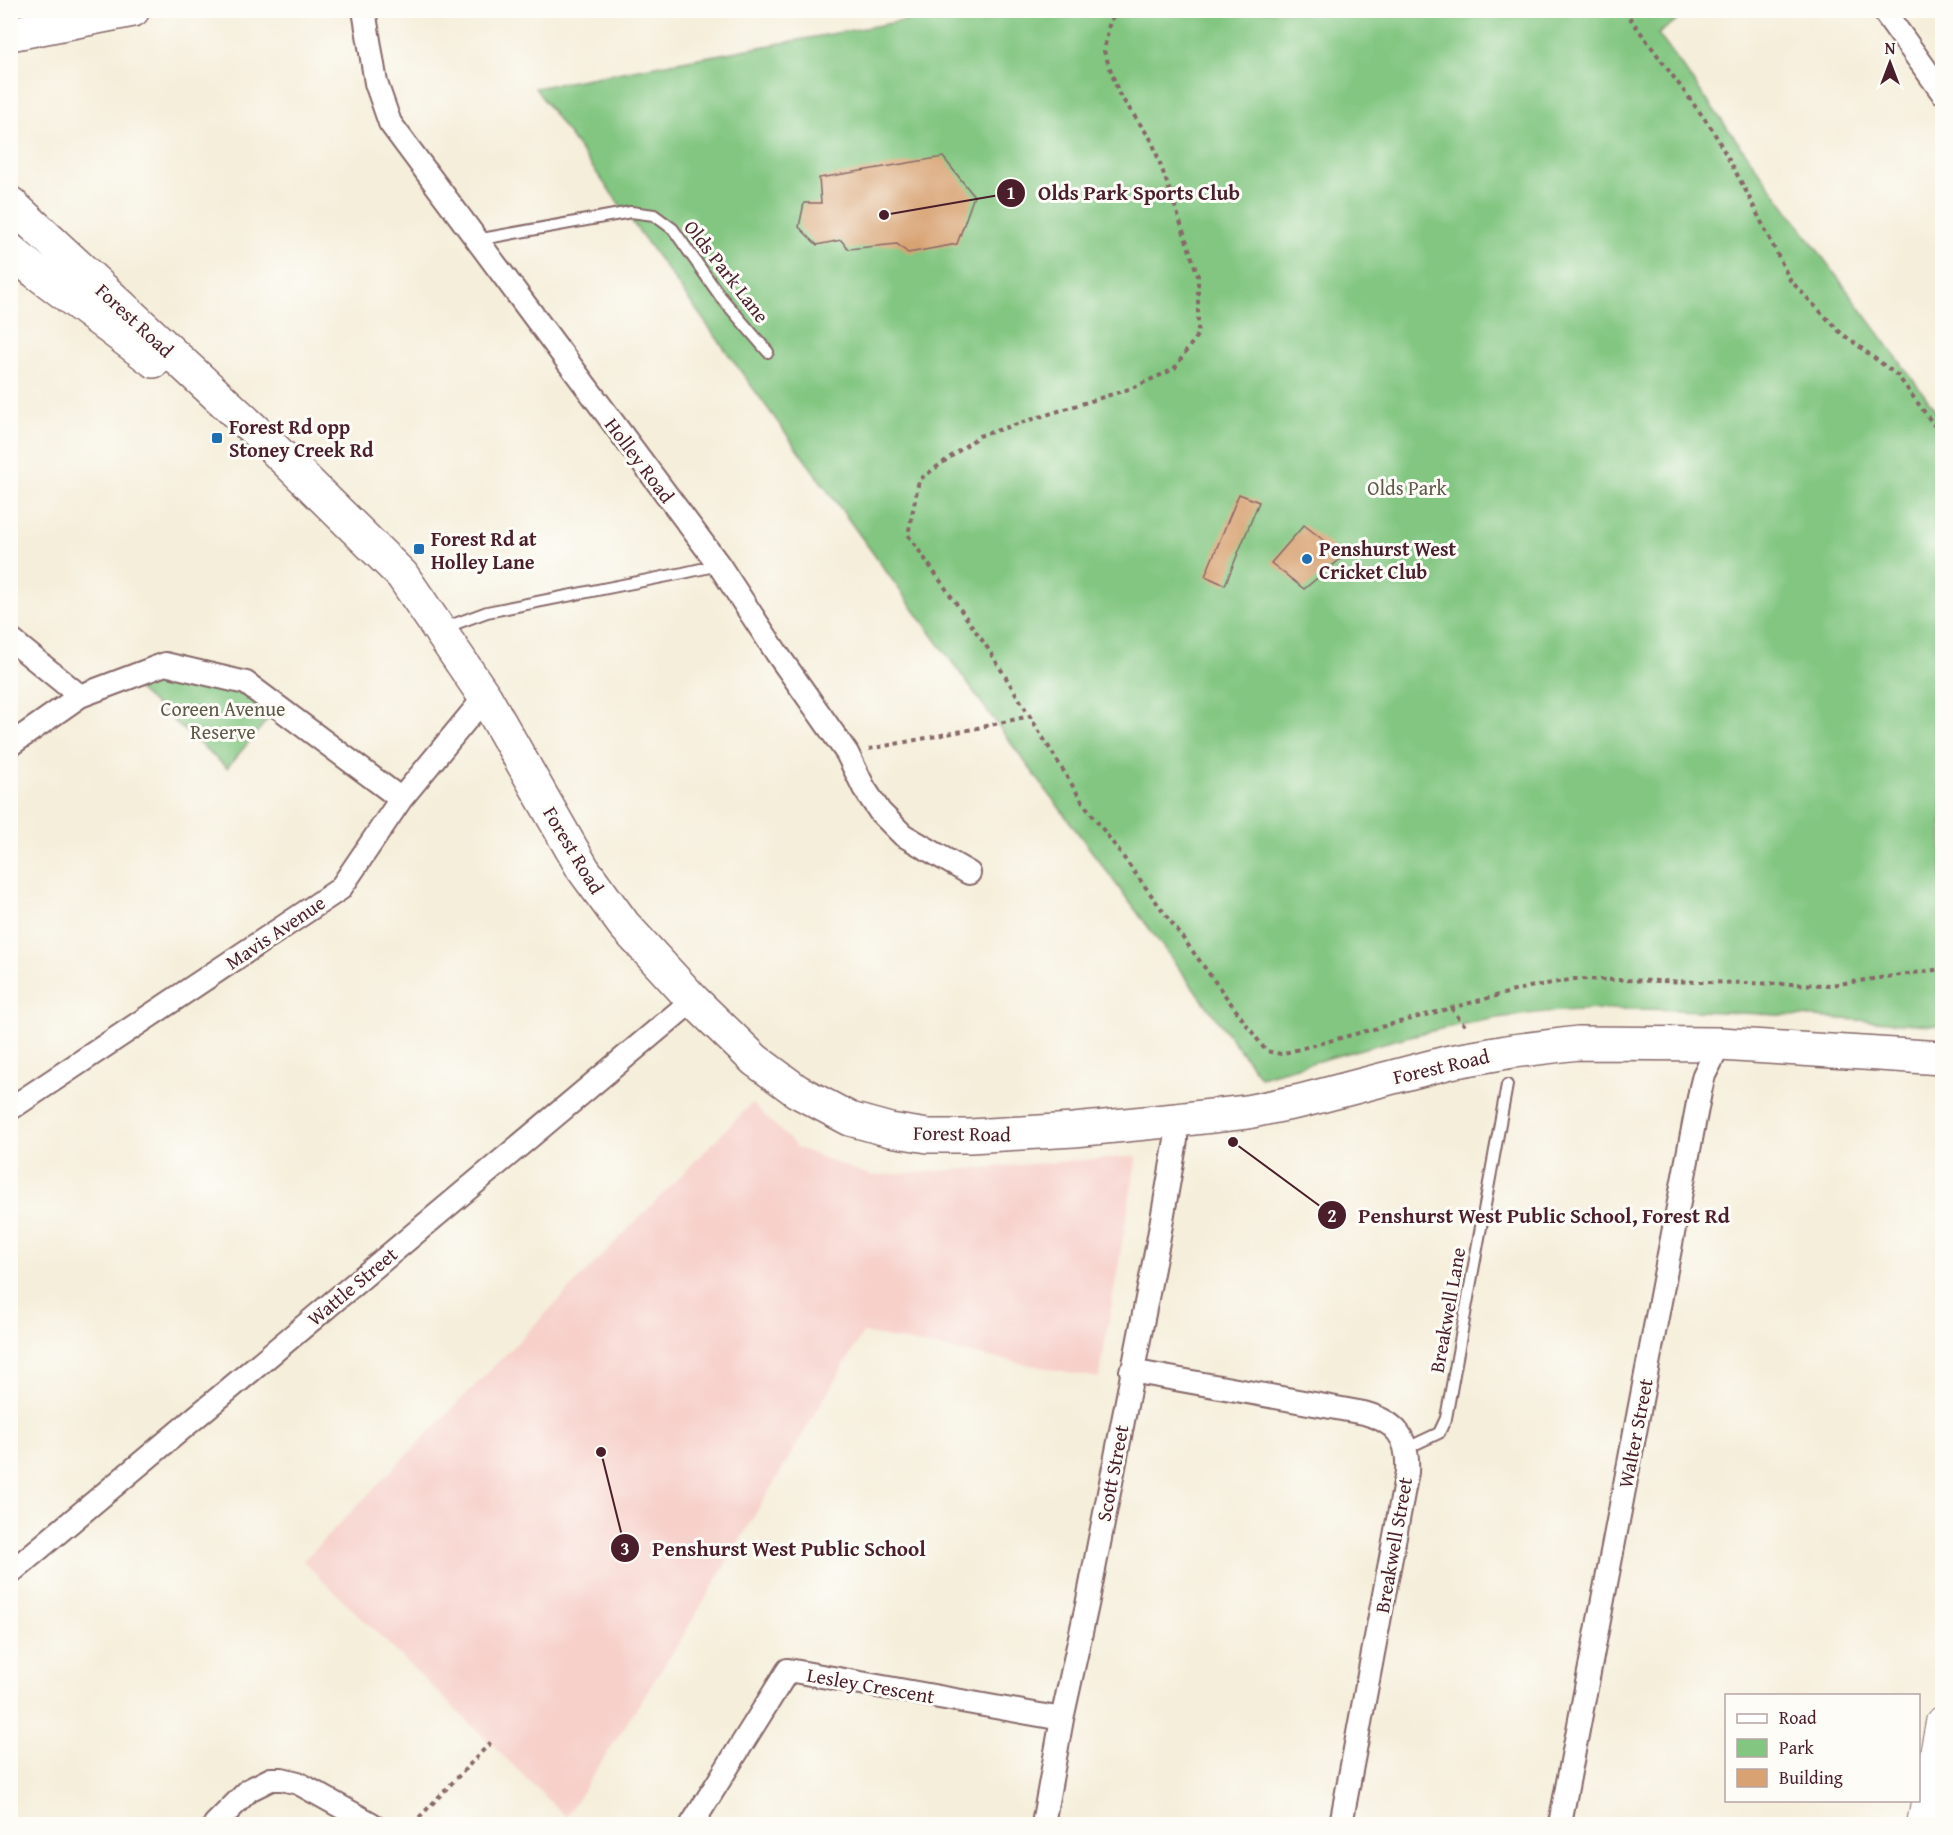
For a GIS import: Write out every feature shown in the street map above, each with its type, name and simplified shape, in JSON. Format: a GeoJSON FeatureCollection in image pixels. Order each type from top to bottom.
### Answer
{"type":"FeatureCollection","features":[{"type":"Feature","properties":{"kind":"main road"},"geometry":{"type":"LineString","coordinates":[[10,34],[133,10]]}},
{"type":"Feature","properties":{"kind":"main road","name":"Forest Road"},"geometry":{"type":"LineString","coordinates":[[10,203],[261,436],[402,575],[441,629],[485,697],[566,841],[600,895],[624,925],[693,1000],[755,1060],[797,1091],[850,1119],[890,1130],[928,1136],[1074,1130],[1176,1120],[1258,1110],[1450,1062],[1578,1043],[1720,1044],[1942,1059]]}},
{"type":"Feature","properties":{"kind":"main road","name":"Forest Road"},"geometry":{"type":"LineString","coordinates":[[10,250],[120,337],[261,436]]}},
{"type":"Feature","properties":{"kind":"street","name":"Holley Road"},"geometry":{"type":"LineString","coordinates":[[364,10],[376,83],[390,123],[718,565],[847,753],[864,788],[880,812],[903,835],[969,873]]}},
{"type":"Feature","properties":{"kind":"street"},"geometry":{"type":"LineString","coordinates":[[1883,10],[1942,92]]}},
{"type":"Feature","properties":{"kind":"street"},"geometry":{"type":"LineString","coordinates":[[10,639],[80,696]]}},
{"type":"Feature","properties":{"kind":"street"},"geometry":{"type":"LineString","coordinates":[[10,745],[80,696],[165,664],[246,683],[401,799]]}},
{"type":"Feature","properties":{"kind":"street","name":"Mavis Avenue"},"geometry":{"type":"LineString","coordinates":[[10,1108],[340,889],[401,799],[485,697]]}},
{"type":"Feature","properties":{"kind":"street","name":"Wattle Street"},"geometry":{"type":"LineString","coordinates":[[10,1573],[693,1000]]}},
{"type":"Feature","properties":{"kind":"street","name":"Walter Street"},"geometry":{"type":"LineString","coordinates":[[1560,1824],[1701,1087],[1704,1075],[1720,1044]]}},
{"type":"Feature","properties":{"kind":"street","name":"Scott Street"},"geometry":{"type":"LineString","coordinates":[[1043,1824],[1164,1207],[1176,1140],[1176,1120]]}},
{"type":"Feature","properties":{"kind":"street","name":"Breakwell Street"},"geometry":{"type":"LineString","coordinates":[[1131,1371],[1364,1413],[1390,1423],[1402,1439],[1407,1472],[1341,1824]]}},
{"type":"Feature","properties":{"kind":"street","name":"Lesley Crescent"},"geometry":{"type":"LineString","coordinates":[[692,1824],[788,1670],[1062,1719]]}},
{"type":"Feature","properties":{"kind":"street"},"geometry":{"type":"LineString","coordinates":[[1923,1824],[1942,1722]]}},
{"type":"Feature","properties":{"kind":"street"},"geometry":{"type":"LineString","coordinates":[[215,1824],[249,1790],[271,1779],[298,1783],[372,1824]]}},
{"type":"Feature","properties":{"kind":"lane","name":"Olds Park Lane"},"geometry":{"type":"LineString","coordinates":[[476,240],[631,212],[654,215],[673,229],[720,296],[768,352]]}},
{"type":"Feature","properties":{"kind":"lane"},"geometry":{"type":"LineString","coordinates":[[441,629],[487,612],[718,565]]}},
{"type":"Feature","properties":{"kind":"lane","name":"Breakwell Lane"},"geometry":{"type":"LineString","coordinates":[[1405,1449],[1439,1433],[1446,1418],[1507,1085]]}},
{"type":"Feature","properties":{"kind":"path"},"geometry":{"type":"LineString","coordinates":[[1120,10],[1110,20],[1104,51],[1119,94],[1152,141],[1173,200],[1198,276],[1198,334],[1174,369],[1132,388],[979,436],[919,480],[908,535],[989,650],[1082,801],[1266,1051],[1281,1054],[1529,987],[1575,979],[1831,985],[1942,969]]}},
{"type":"Feature","properties":{"kind":"path"},"geometry":{"type":"LineString","coordinates":[[1623,10],[1712,129],[1790,280],[1840,332],[1898,376],[1942,436]]}},
{"type":"Feature","properties":{"kind":"path"},"geometry":{"type":"LineString","coordinates":[[847,753],[1030,716]]}},
{"type":"Feature","properties":{"kind":"path"},"geometry":{"type":"LineString","coordinates":[[1451,1008],[1466,1027]]}},
{"type":"Feature","properties":{"kind":"path"},"geometry":{"type":"LineString","coordinates":[[414,1824],[491,1742]]}},
{"type":"Feature","properties":{"kind":"shaded area"},"geometry":{"type":"Polygon","coordinates":[[[752,1103],[798,1148],[871,1176],[1137,1156],[1099,1378],[863,1333],[680,1641],[566,1817],[303,1561],[752,1103]]]}},
{"type":"Feature","properties":{"kind":"green space","name":"Olds Park"},"geometry":{"type":"Polygon","coordinates":[[[957,11],[1689,11],[1658,34],[1942,419],[1942,1026],[1674,1010],[1609,1009],[1544,1012],[1480,1021],[1425,1033],[1260,1077],[1008,739],[535,88],[957,11]]]}},
{"type":"Feature","properties":{"kind":"green space","name":"Coreen Avenue Reserve"},"geometry":{"type":"Polygon","coordinates":[[[169,675],[239,690],[273,713],[227,768],[136,688],[169,675]]]}},
{"type":"Feature","properties":{"kind":"building"},"geometry":{"type":"Polygon","coordinates":[[[943,157],[974,196],[957,244],[908,253],[897,244],[848,249],[841,240],[817,245],[799,227],[804,203],[821,203],[819,178],[943,157]]]}},
{"type":"Feature","properties":{"kind":"building"},"geometry":{"type":"Polygon","coordinates":[[[1239,494],[1259,502],[1225,585],[1205,576],[1239,494]]]}},
{"type":"Feature","properties":{"kind":"building","name":"Penshurst West Cricket Club"},"geometry":{"type":"Polygon","coordinates":[[[1304,525],[1344,556],[1304,589],[1271,563],[1304,525]]]}},
{"type":"Feature","properties":{"kind":"place","name":"Olds Park Sports Club"},"geometry":{"type":"Point","coordinates":[884,215]}},
{"type":"Feature","properties":{"kind":"place","name":"Forest Rd opp Stoney Creek Rd"},"geometry":{"type":"Point","coordinates":[217,438]}},
{"type":"Feature","properties":{"kind":"place","name":"Forest Rd at Holley Lane"},"geometry":{"type":"Point","coordinates":[419,549]}},
{"type":"Feature","properties":{"kind":"place","name":"Penshurst West Cricket Club"},"geometry":{"type":"Point","coordinates":[1307,559]}},
{"type":"Feature","properties":{"kind":"place","name":"Penshurst West Public School, Forest Rd"},"geometry":{"type":"Point","coordinates":[1233,1142]}},
{"type":"Feature","properties":{"kind":"place","name":"Penshurst West Public School"},"geometry":{"type":"Point","coordinates":[601,1452]}}]}
